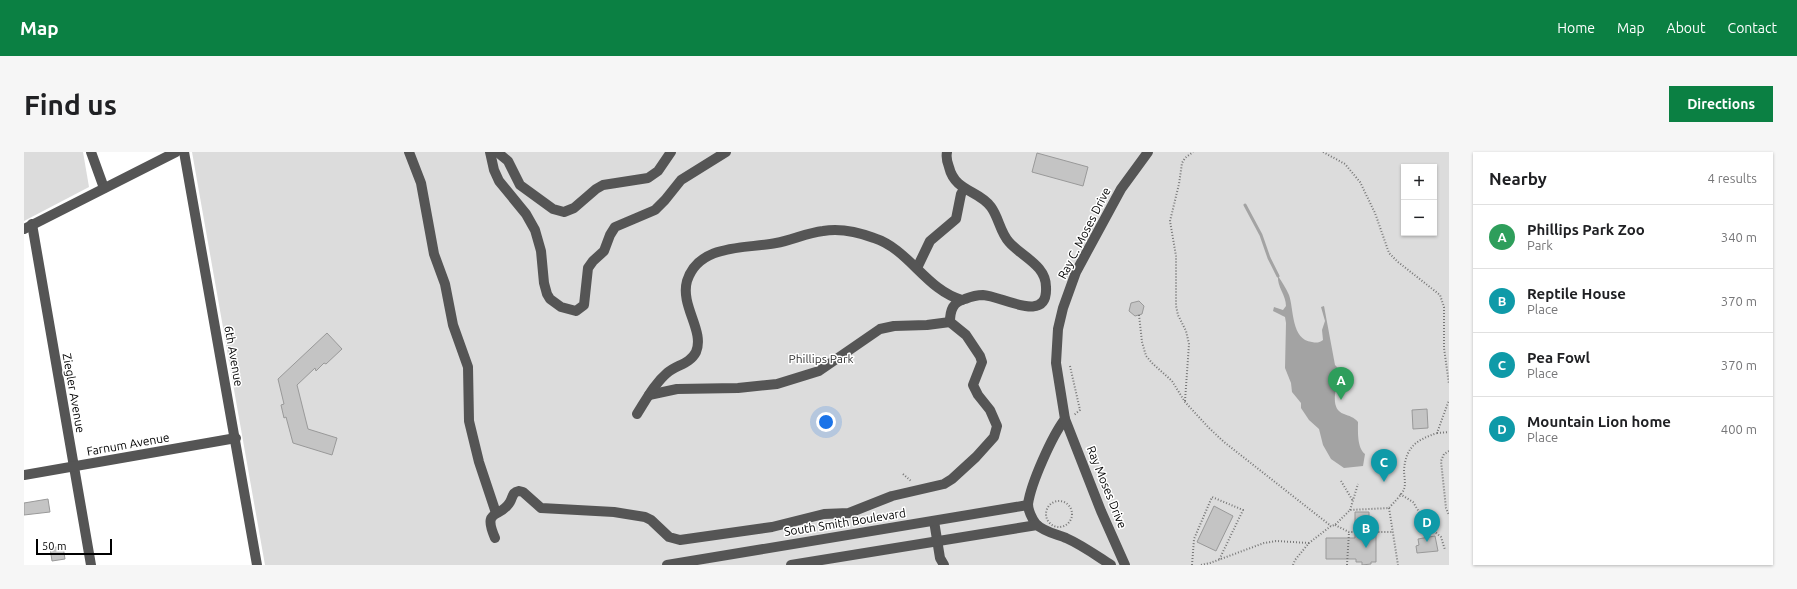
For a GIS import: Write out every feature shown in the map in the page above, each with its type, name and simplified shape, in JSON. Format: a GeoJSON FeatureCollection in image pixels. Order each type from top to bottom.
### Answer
{"type":"FeatureCollection","features":[{"type":"Feature","properties":{"kind":"street"},"geometry":{"type":"LineString","coordinates":[[91,152],[92,160],[104,188]]}},
{"type":"Feature","properties":{"kind":"street"},"geometry":{"type":"LineString","coordinates":[[28,227],[176,152]]}},
{"type":"Feature","properties":{"kind":"street","name":"6th Avenue"},"geometry":{"type":"LineString","coordinates":[[184,152],[236,438],[257,565]]}},
{"type":"Feature","properties":{"kind":"street"},"geometry":{"type":"LineString","coordinates":[[409,152],[422,183],[434,254],[445,284],[453,325],[468,367],[468,411],[472,432],[484,482],[496,513]]}},
{"type":"Feature","properties":{"kind":"street"},"geometry":{"type":"LineString","coordinates":[[490,152],[494,170],[499,181],[526,214],[535,230],[541,251],[544,283],[547,294],[550,299],[561,307],[576,311],[584,305],[588,268],[604,251],[610,235],[615,227],[644,216],[655,210],[681,180],[726,152]]}},
{"type":"Feature","properties":{"kind":"street"},"geometry":{"type":"LineString","coordinates":[[497,152],[508,161],[520,185],[553,209],[564,212],[574,208],[596,189],[603,185],[611,182],[648,178],[658,171],[671,152]]}},
{"type":"Feature","properties":{"kind":"street"},"geometry":{"type":"LineString","coordinates":[[947,152],[946,156],[951,173],[957,183],[964,189],[982,199],[992,208],[1001,230],[1009,243],[1042,272],[1045,278],[1046,292],[1042,304],[1038,306],[1015,304],[983,296],[962,300],[953,307],[950,313],[950,322]]}},
{"type":"Feature","properties":{"kind":"street","name":"Ray C. Moses Drive"},"geometry":{"type":"LineString","coordinates":[[1069,417],[1056,363],[1058,329],[1063,308],[1076,272],[1093,239],[1121,189],[1148,152]]}},
{"type":"Feature","properties":{"kind":"street"},"geometry":{"type":"LineString","coordinates":[[917,268],[930,241],[956,219],[961,194],[964,189]]}},
{"type":"Feature","properties":{"kind":"street","name":"Ziegler Avenue"},"geometry":{"type":"LineString","coordinates":[[28,227],[74,466],[91,565]]}},
{"type":"Feature","properties":{"kind":"street"},"geometry":{"type":"LineString","coordinates":[[637,414],[656,384],[668,372],[690,360],[695,353],[698,338],[687,305],[686,297],[688,281],[690,274],[699,263],[716,252],[735,247],[780,242],[823,230],[846,230],[881,240],[890,245],[940,290],[962,300]]}},
{"type":"Feature","properties":{"kind":"street"},"geometry":{"type":"LineString","coordinates":[[495,538],[490,522],[496,513],[507,506],[513,494],[519,491],[523,492],[541,508],[614,512],[645,517],[651,520],[669,537],[680,540],[772,527],[824,514],[849,513],[892,496],[944,484],[952,480],[994,437],[997,426],[990,410],[978,395],[973,385],[982,362],[980,356],[966,335],[950,322],[927,325],[894,326],[880,329],[819,371],[776,384],[738,388],[677,389],[649,395]]}},
{"type":"Feature","properties":{"kind":"street"},"geometry":{"type":"LineString","coordinates":[[1069,417],[1044,459],[1028,505],[1032,519],[1037,525],[1051,533],[1067,538],[1111,565]]}},
{"type":"Feature","properties":{"kind":"street","name":"Ray Moses Drive"},"geometry":{"type":"LineString","coordinates":[[1069,417],[1101,511],[1125,565]]}},
{"type":"Feature","properties":{"kind":"street","name":"Farnum Avenue"},"geometry":{"type":"LineString","coordinates":[[24,475],[236,438]]}},
{"type":"Feature","properties":{"kind":"street","name":"South Smith Boulevard"},"geometry":{"type":"LineString","coordinates":[[667,565],[1028,505]]}},
{"type":"Feature","properties":{"kind":"street"},"geometry":{"type":"LineString","coordinates":[[934,521],[940,558],[944,565]]}},
{"type":"Feature","properties":{"kind":"street"},"geometry":{"type":"LineString","coordinates":[[791,565],[936,540],[1037,525]]}},
{"type":"Feature","properties":{"kind":"path"},"geometry":{"type":"LineString","coordinates":[[1185,402],[1189,344],[1186,331],[1176,306],[1176,256],[1170,221],[1179,184],[1182,163],[1185,158],[1193,152]]}},
{"type":"Feature","properties":{"kind":"path"},"geometry":{"type":"LineString","coordinates":[[1323,152],[1345,164],[1360,182],[1375,213],[1389,253],[1398,262],[1440,295],[1444,307],[1444,348],[1449,384]]}},
{"type":"Feature","properties":{"kind":"path"},"geometry":{"type":"LineString","coordinates":[[1138,315],[1142,342],[1146,356],[1152,364],[1172,381],[1185,402],[1224,442],[1331,526]]}},
{"type":"Feature","properties":{"kind":"path"},"geometry":{"type":"LineString","coordinates":[[1069,417],[1080,410],[1070,366]]}},
{"type":"Feature","properties":{"kind":"path"},"geometry":{"type":"LineString","coordinates":[[1437,433],[1449,400]]}},
{"type":"Feature","properties":{"kind":"path"},"geometry":{"type":"LineString","coordinates":[[1398,565],[1389,508],[1404,489],[1404,468],[1410,450],[1414,443],[1420,439],[1437,433],[1449,432]]}},
{"type":"Feature","properties":{"kind":"path"},"geometry":{"type":"LineString","coordinates":[[1449,451],[1444,454],[1441,461],[1446,508],[1449,515]]}},
{"type":"Feature","properties":{"kind":"path"},"geometry":{"type":"LineString","coordinates":[[1341,481],[1353,501]]}},
{"type":"Feature","properties":{"kind":"path"},"geometry":{"type":"LineString","coordinates":[[1293,565],[1295,560],[1309,543],[1331,526],[1335,525],[1350,510],[1358,484]]}},
{"type":"Feature","properties":{"kind":"path"},"geometry":{"type":"LineString","coordinates":[[1444,487],[1449,486]]}},
{"type":"Feature","properties":{"kind":"path"},"geometry":{"type":"LineString","coordinates":[[1400,494],[1413,502],[1427,525],[1441,536],[1445,550]]}},
{"type":"Feature","properties":{"kind":"path"},"geometry":{"type":"LineString","coordinates":[[1192,565],[1194,539],[1212,497],[1243,510],[1219,560]]}},
{"type":"Feature","properties":{"kind":"path"},"geometry":{"type":"LineString","coordinates":[[1052,503],[1064,503],[1070,509],[1070,521],[1063,526],[1051,525],[1046,518],[1047,510],[1052,503]]}},
{"type":"Feature","properties":{"kind":"path"},"geometry":{"type":"LineString","coordinates":[[1350,510],[1389,508]]}},
{"type":"Feature","properties":{"kind":"path"},"geometry":{"type":"LineString","coordinates":[[1335,525],[1349,532],[1392,532]]}},
{"type":"Feature","properties":{"kind":"path"},"geometry":{"type":"LineString","coordinates":[[1347,565],[1349,532]]}},
{"type":"Feature","properties":{"kind":"path"},"geometry":{"type":"LineString","coordinates":[[1201,565],[1219,560],[1264,543],[1276,541],[1309,543]]}},
{"type":"Feature","properties":{"kind":"green space"},"geometry":{"type":"Polygon","coordinates":[[[24,152],[83,152],[89,187],[24,221],[24,152]]]}},
{"type":"Feature","properties":{"kind":"green space","name":"Phillips Park"},"geometry":{"type":"Polygon","coordinates":[[[192,152],[1449,152],[1449,565],[265,565],[192,152]]]}},
{"type":"Feature","properties":{"kind":"shaded area"},"geometry":{"type":"Polygon","coordinates":[[[1278,276],[1289,295],[1294,323],[1300,336],[1305,340],[1316,343],[1323,340],[1322,330],[1325,321],[1321,307],[1324,306],[1335,365],[1342,372],[1341,376],[1337,380],[1335,404],[1340,412],[1358,422],[1359,444],[1365,454],[1363,466],[1344,468],[1331,459],[1323,445],[1319,429],[1309,420],[1301,408],[1301,403],[1292,392],[1291,383],[1285,368],[1285,317],[1273,311],[1274,307],[1283,310],[1286,306],[1278,276]]]}},
{"type":"Feature","properties":{"kind":"building"},"geometry":{"type":"Polygon","coordinates":[[[1037,153],[1088,167],[1083,186],[1032,172],[1037,153]]]}},
{"type":"Feature","properties":{"kind":"building"},"geometry":{"type":"Polygon","coordinates":[[[1139,301],[1144,306],[1142,314],[1135,316],[1129,311],[1131,303],[1139,301]]]}},
{"type":"Feature","properties":{"kind":"building"},"geometry":{"type":"Polygon","coordinates":[[[327,333],[342,349],[316,371],[315,368],[297,385],[308,429],[337,438],[332,455],[293,443],[286,417],[284,418],[281,405],[284,404],[278,379],[327,333]]]}},
{"type":"Feature","properties":{"kind":"building"},"geometry":{"type":"Polygon","coordinates":[[[1427,409],[1428,428],[1413,429],[1412,410],[1427,409]]]}},
{"type":"Feature","properties":{"kind":"building"},"geometry":{"type":"Polygon","coordinates":[[[48,499],[50,512],[24,515],[24,503],[48,499]]]}},
{"type":"Feature","properties":{"kind":"building"},"geometry":{"type":"Polygon","coordinates":[[[1214,506],[1233,516],[1216,551],[1197,542],[1214,506]]]}},
{"type":"Feature","properties":{"kind":"building"},"geometry":{"type":"Polygon","coordinates":[[[1355,512],[1369,512],[1369,534],[1376,535],[1376,562],[1362,565],[1362,562],[1356,562],[1356,559],[1326,559],[1326,538],[1355,538],[1355,512]]]}},
{"type":"Feature","properties":{"kind":"building"},"geometry":{"type":"Polygon","coordinates":[[[1435,536],[1438,551],[1417,553],[1416,546],[1419,545],[1418,539],[1435,536]]]}},
{"type":"Feature","properties":{"kind":"building"},"geometry":{"type":"Polygon","coordinates":[[[63,546],[65,559],[52,561],[50,548],[63,546]]]}},
{"type":"Feature","properties":{"kind":"waterway"},"geometry":{"type":"LineString","coordinates":[[1245,205],[1261,235],[1269,258],[1278,276]]}},
{"type":"Feature","properties":{"kind":"place","name":"Phillips Park Zoo"},"geometry":{"type":"Point","coordinates":[1341,400]}},
{"type":"Feature","properties":{"kind":"place","name":"Pea Fowl"},"geometry":{"type":"Point","coordinates":[1384,482]}},
{"type":"Feature","properties":{"kind":"place","name":"Mountain Lion home"},"geometry":{"type":"Point","coordinates":[1427,542]}},
{"type":"Feature","properties":{"kind":"place","name":"Reptile House"},"geometry":{"type":"Point","coordinates":[1366,548]}}]}
